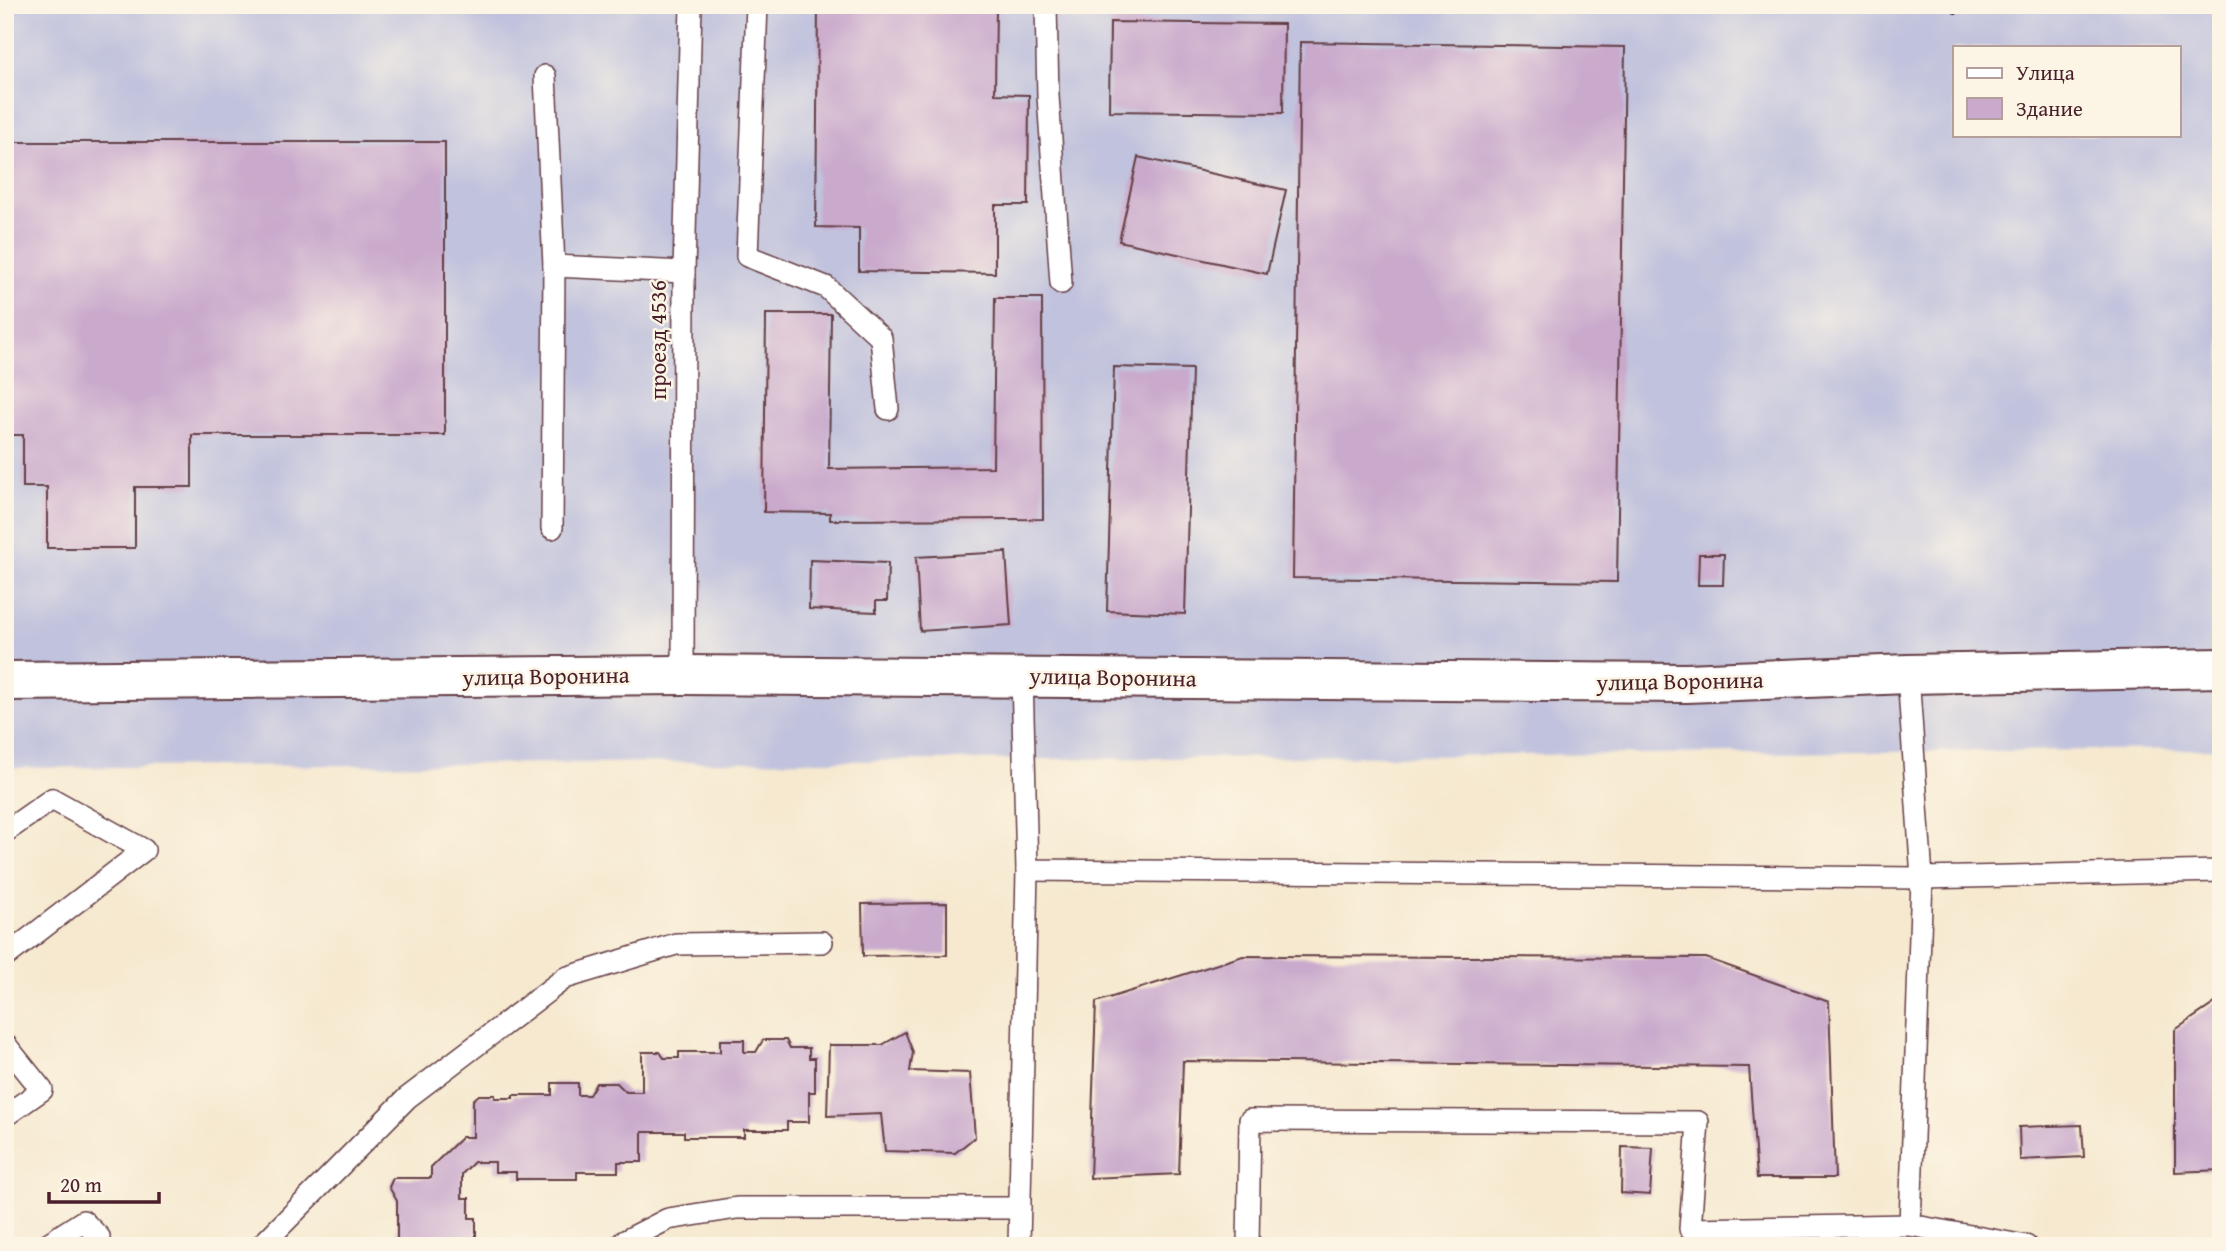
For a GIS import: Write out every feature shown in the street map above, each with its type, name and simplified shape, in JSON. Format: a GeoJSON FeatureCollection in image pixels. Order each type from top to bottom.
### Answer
{"type":"FeatureCollection","features":[{"type":"Feature","properties":{"kind":"street","name":"улица Воронина"},"geometry":{"type":"LineString","coordinates":[[5,681],[683,675],[1686,683],[1909,674],[2221,668]]}},
{"type":"Feature","properties":{"kind":"lane","name":"проезд 4536"},"geometry":{"type":"LineString","coordinates":[[683,675],[684,272],[691,5]]}},
{"type":"Feature","properties":{"kind":"lane"},"geometry":{"type":"LineString","coordinates":[[757,5],[747,257],[826,287],[881,338],[888,410]]}},
{"type":"Feature","properties":{"kind":"lane"},"geometry":{"type":"LineString","coordinates":[[1046,5],[1048,96],[1061,283]]}},
{"type":"Feature","properties":{"kind":"lane"},"geometry":{"type":"LineString","coordinates":[[545,76],[554,266],[552,528]]}},
{"type":"Feature","properties":{"kind":"lane"},"geometry":{"type":"LineString","coordinates":[[554,266],[684,272]]}},
{"type":"Feature","properties":{"kind":"lane"},"geometry":{"type":"LineString","coordinates":[[1909,674],[1922,878],[1909,1226]]}},
{"type":"Feature","properties":{"kind":"lane"},"geometry":{"type":"LineString","coordinates":[[1019,1246],[1027,870],[1022,676]]}},
{"type":"Feature","properties":{"kind":"lane"},"geometry":{"type":"LineString","coordinates":[[5,832],[52,799],[144,850],[5,957]]}},
{"type":"Feature","properties":{"kind":"lane"},"geometry":{"type":"LineString","coordinates":[[1027,870],[1922,878],[2221,871]]}},
{"type":"Feature","properties":{"kind":"lane"},"geometry":{"type":"LineString","coordinates":[[261,1246],[407,1098],[565,978],[676,944],[822,942]]}},
{"type":"Feature","properties":{"kind":"lane"},"geometry":{"type":"LineString","coordinates":[[5,1044],[41,1090],[5,1116]]}},
{"type":"Feature","properties":{"kind":"lane"},"geometry":{"type":"LineString","coordinates":[[1248,1246],[1250,1120],[1698,1122],[1690,1229],[1909,1226],[2026,1246]]}},
{"type":"Feature","properties":{"kind":"lane"},"geometry":{"type":"LineString","coordinates":[[621,1246],[623,1241],[668,1219],[737,1208],[1020,1208]]}},
{"type":"Feature","properties":{"kind":"lane"},"geometry":{"type":"LineString","coordinates":[[44,1246],[83,1221],[99,1237],[96,1246]]}},
{"type":"Feature","properties":{"kind":"shaded area"},"geometry":{"type":"Polygon","coordinates":[[[5,5],[2221,5],[2221,749],[5,768],[5,5]]]}},
{"type":"Feature","properties":{"kind":"building"},"geometry":{"type":"Polygon","coordinates":[[[818,5],[996,5],[995,94],[1029,95],[1028,205],[995,205],[995,273],[859,271],[859,228],[816,227],[818,5]]]}},
{"type":"Feature","properties":{"kind":"building"},"geometry":{"type":"Polygon","coordinates":[[[1110,22],[1284,24],[1283,113],[1109,111],[1110,22]]]}},
{"type":"Feature","properties":{"kind":"building"},"geometry":{"type":"Polygon","coordinates":[[[1300,42],[1625,47],[1617,582],[1293,578],[1300,42]]]}},
{"type":"Feature","properties":{"kind":"building"},"geometry":{"type":"Polygon","coordinates":[[[5,142],[445,142],[445,435],[192,435],[192,487],[135,487],[135,548],[47,548],[47,487],[23,487],[23,435],[5,435],[5,142]]]}},
{"type":"Feature","properties":{"kind":"building"},"geometry":{"type":"Polygon","coordinates":[[[1138,157],[1286,190],[1267,274],[1119,241],[1138,157]]]}},
{"type":"Feature","properties":{"kind":"building"},"geometry":{"type":"Polygon","coordinates":[[[995,298],[1042,298],[1043,519],[830,520],[830,513],[764,512],[766,314],[831,314],[829,469],[993,467],[995,298]]]}},
{"type":"Feature","properties":{"kind":"building"},"geometry":{"type":"Polygon","coordinates":[[[1114,367],[1192,369],[1185,614],[1107,611],[1114,367]]]}},
{"type":"Feature","properties":{"kind":"building"},"geometry":{"type":"Polygon","coordinates":[[[1006,552],[1011,625],[920,631],[916,557],[1006,552]]]}},
{"type":"Feature","properties":{"kind":"building"},"geometry":{"type":"Polygon","coordinates":[[[1699,554],[1724,554],[1723,585],[1698,585],[1699,554]]]}},
{"type":"Feature","properties":{"kind":"building"},"geometry":{"type":"Polygon","coordinates":[[[810,560],[888,563],[887,601],[876,601],[876,612],[809,609],[810,560]]]}},
{"type":"Feature","properties":{"kind":"building"},"geometry":{"type":"Polygon","coordinates":[[[947,903],[947,955],[863,956],[862,904],[947,903]]]}},
{"type":"Feature","properties":{"kind":"building"},"geometry":{"type":"Polygon","coordinates":[[[1243,956],[1706,958],[1829,1002],[1835,1178],[1757,1178],[1749,1067],[1183,1061],[1179,1174],[1090,1178],[1096,1002],[1243,956]]]}},
{"type":"Feature","properties":{"kind":"building"},"geometry":{"type":"Polygon","coordinates":[[[2221,999],[2221,1170],[2175,1172],[2175,1030],[2221,999]]]}},
{"type":"Feature","properties":{"kind":"building"},"geometry":{"type":"Polygon","coordinates":[[[905,1032],[913,1052],[910,1071],[970,1073],[975,1137],[955,1153],[885,1151],[881,1114],[827,1116],[829,1045],[882,1045],[905,1032]]]}},
{"type":"Feature","properties":{"kind":"building"},"geometry":{"type":"Polygon","coordinates":[[[720,1040],[744,1040],[744,1052],[756,1052],[763,1040],[786,1040],[790,1048],[809,1048],[809,1058],[815,1058],[815,1092],[809,1092],[809,1122],[787,1122],[787,1130],[744,1130],[744,1137],[684,1137],[684,1132],[642,1132],[642,1162],[618,1162],[618,1172],[577,1172],[577,1179],[516,1179],[516,1172],[495,1172],[495,1162],[474,1162],[462,1174],[462,1198],[469,1198],[469,1218],[476,1218],[476,1246],[397,1246],[397,1201],[389,1187],[393,1178],[431,1178],[431,1167],[462,1137],[473,1137],[473,1100],[479,1095],[513,1098],[513,1095],[552,1095],[552,1083],[578,1083],[578,1095],[589,1095],[596,1083],[617,1083],[626,1092],[642,1092],[642,1052],[660,1052],[664,1058],[679,1058],[679,1052],[720,1052],[720,1040]]]}},
{"type":"Feature","properties":{"kind":"building"},"geometry":{"type":"Polygon","coordinates":[[[2082,1125],[2084,1157],[2020,1160],[2019,1127],[2082,1125]]]}},
{"type":"Feature","properties":{"kind":"building"},"geometry":{"type":"Polygon","coordinates":[[[1622,1147],[1653,1148],[1650,1195],[1621,1193],[1622,1147]]]}},
{"type":"Feature","properties":{"kind":"railway"},"geometry":{"type":"LineString","coordinates":[[1956,5],[1956,10]]}}]}
